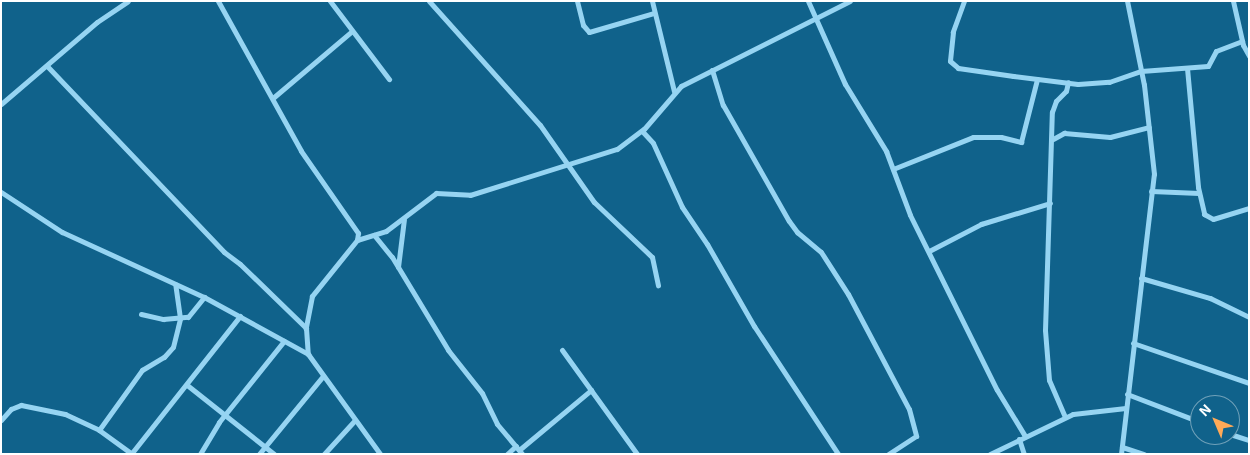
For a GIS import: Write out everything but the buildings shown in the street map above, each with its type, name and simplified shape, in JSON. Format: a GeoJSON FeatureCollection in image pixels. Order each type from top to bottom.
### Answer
{"type":"FeatureCollection","features":[{"type":"Feature","properties":{"kind":"street"},"geometry":{"type":"LineString","coordinates":[[1,104],[48,67],[98,22],[128,1]]}},
{"type":"Feature","properties":{"kind":"street"},"geometry":{"type":"LineString","coordinates":[[218,1],[274,97],[311,167],[349,216],[358,233],[357,240],[312,296],[306,328],[308,354]]}},
{"type":"Feature","properties":{"kind":"street"},"geometry":{"type":"LineString","coordinates":[[330,1],[389,79]]}},
{"type":"Feature","properties":{"kind":"street"},"geometry":{"type":"LineString","coordinates":[[429,1],[540,125],[594,202],[652,257],[658,285]]}},
{"type":"Feature","properties":{"kind":"street"},"geometry":{"type":"LineString","coordinates":[[577,1],[583,25],[589,32],[654,13]]}},
{"type":"Feature","properties":{"kind":"street"},"geometry":{"type":"LineString","coordinates":[[652,1],[674,91]]}},
{"type":"Feature","properties":{"kind":"street"},"geometry":{"type":"LineString","coordinates":[[808,1],[845,84],[886,151],[910,215],[997,390],[1025,436]]}},
{"type":"Feature","properties":{"kind":"street"},"geometry":{"type":"LineString","coordinates":[[357,240],[374,235],[404,219],[436,193],[470,195],[570,166],[617,149],[642,131],[674,91],[816,16],[850,1]]}},
{"type":"Feature","properties":{"kind":"street"},"geometry":{"type":"LineString","coordinates":[[964,1],[953,32],[949,58],[953,65],[1037,79],[1068,82],[1109,82],[1141,71],[1208,66],[1216,51],[1242,41]]}},
{"type":"Feature","properties":{"kind":"street"},"geometry":{"type":"LineString","coordinates":[[1121,454],[1154,174],[1141,71],[1128,1]]}},
{"type":"Feature","properties":{"kind":"street"},"geometry":{"type":"LineString","coordinates":[[1232,1],[1242,41],[1249,56]]}},
{"type":"Feature","properties":{"kind":"street"},"geometry":{"type":"LineString","coordinates":[[274,97],[352,31]]}},
{"type":"Feature","properties":{"kind":"street"},"geometry":{"type":"LineString","coordinates":[[48,67],[224,252],[240,264],[306,328]]}},
{"type":"Feature","properties":{"kind":"street"},"geometry":{"type":"LineString","coordinates":[[1187,68],[1200,193],[1207,218],[1213,219],[1249,208]]}},
{"type":"Feature","properties":{"kind":"street"},"geometry":{"type":"LineString","coordinates":[[712,70],[723,105],[789,221],[797,232],[821,252],[848,294],[909,409],[916,436],[888,454]]}},
{"type":"Feature","properties":{"kind":"street"},"geometry":{"type":"LineString","coordinates":[[893,169],[972,137],[1001,137],[1021,142],[1037,79]]}},
{"type":"Feature","properties":{"kind":"street"},"geometry":{"type":"LineString","coordinates":[[1065,417],[1053,396],[1048,370],[1045,330],[1052,112],[1056,100],[1066,91],[1068,82]]}},
{"type":"Feature","properties":{"kind":"street"},"geometry":{"type":"LineString","coordinates":[[1052,139],[1064,133],[1110,137],[1148,127]]}},
{"type":"Feature","properties":{"kind":"street"},"geometry":{"type":"LineString","coordinates":[[642,131],[653,143],[682,207],[707,244],[754,326],[838,454]]}},
{"type":"Feature","properties":{"kind":"street"},"geometry":{"type":"LineString","coordinates":[[1151,191],[1200,193]]}},
{"type":"Feature","properties":{"kind":"street"},"geometry":{"type":"LineString","coordinates":[[1,192],[62,232],[204,297],[308,354],[380,454]]}},
{"type":"Feature","properties":{"kind":"street"},"geometry":{"type":"LineString","coordinates":[[929,251],[982,224],[1050,203]]}},
{"type":"Feature","properties":{"kind":"street"},"geometry":{"type":"LineString","coordinates":[[398,267],[404,219]]}},
{"type":"Feature","properties":{"kind":"street"},"geometry":{"type":"LineString","coordinates":[[374,235],[398,267],[448,350],[482,393],[497,424],[519,450]]}},
{"type":"Feature","properties":{"kind":"street"},"geometry":{"type":"LineString","coordinates":[[1141,278],[1210,298],[1249,316]]}},
{"type":"Feature","properties":{"kind":"street"},"geometry":{"type":"LineString","coordinates":[[99,430],[142,370],[164,357],[172,347],[180,318],[175,284]]}},
{"type":"Feature","properties":{"kind":"street"},"geometry":{"type":"LineString","coordinates":[[141,314],[163,319],[180,318],[193,313],[204,297]]}},
{"type":"Feature","properties":{"kind":"street"},"geometry":{"type":"LineString","coordinates":[[1,420],[11,409],[21,405],[65,414],[99,430],[131,454],[240,316]]}},
{"type":"Feature","properties":{"kind":"street"},"geometry":{"type":"LineString","coordinates":[[200,454],[226,415],[284,341]]}},
{"type":"Feature","properties":{"kind":"street"},"geometry":{"type":"LineString","coordinates":[[1133,343],[1249,383]]}},
{"type":"Feature","properties":{"kind":"street"},"geometry":{"type":"LineString","coordinates":[[562,350],[637,454]]}},
{"type":"Feature","properties":{"kind":"street"},"geometry":{"type":"LineString","coordinates":[[259,454],[323,376]]}},
{"type":"Feature","properties":{"kind":"street"},"geometry":{"type":"LineString","coordinates":[[187,385],[266,445],[274,454]]}},
{"type":"Feature","properties":{"kind":"street"},"geometry":{"type":"LineString","coordinates":[[507,454],[519,450],[591,390]]}},
{"type":"Feature","properties":{"kind":"street"},"geometry":{"type":"LineString","coordinates":[[1127,394],[1190,418]]}},
{"type":"Feature","properties":{"kind":"street"},"geometry":{"type":"LineString","coordinates":[[990,454],[1065,417],[1126,408]]}},
{"type":"Feature","properties":{"kind":"street"},"geometry":{"type":"LineString","coordinates":[[324,454],[355,420]]}},
{"type":"Feature","properties":{"kind":"street"},"geometry":{"type":"LineString","coordinates":[[1019,439],[1024,454]]}},
{"type":"Feature","properties":{"kind":"street"},"geometry":{"type":"LineString","coordinates":[[1122,447],[1144,454]]}}]}
